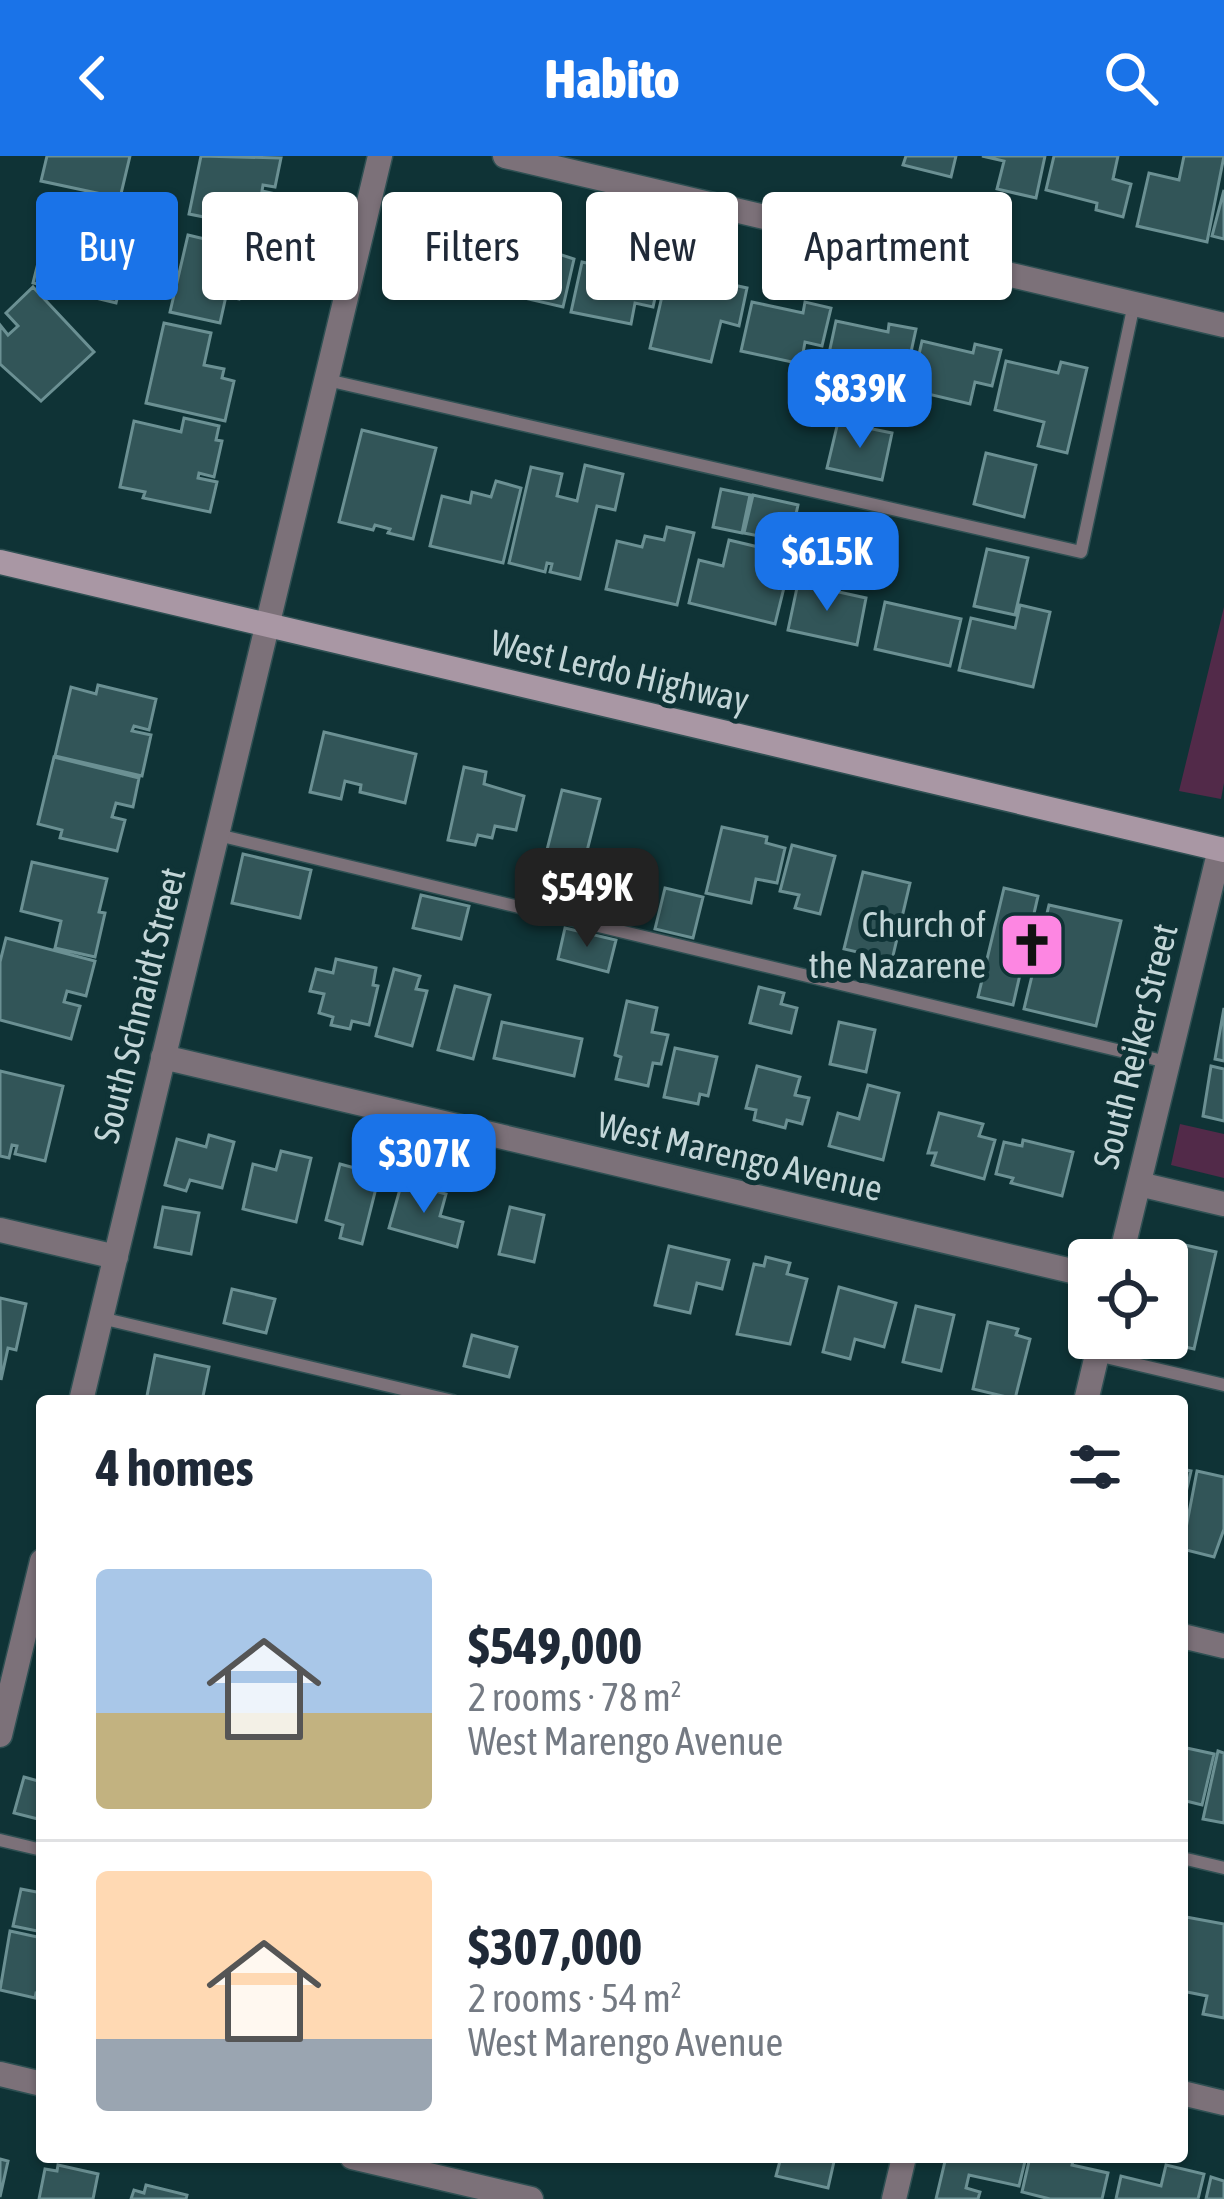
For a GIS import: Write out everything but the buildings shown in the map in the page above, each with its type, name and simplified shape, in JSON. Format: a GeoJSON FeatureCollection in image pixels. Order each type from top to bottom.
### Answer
{"type":"FeatureCollection","features":[{"type":"Feature","properties":{"kind":"main road","name":"West Lerdo Highway"},"geometry":{"type":"LineString","coordinates":[[0,562],[1222,849]]}},
{"type":"Feature","properties":{"kind":"street","name":"South Schnaidt Street"},"geometry":{"type":"LineString","coordinates":[[81,1395],[380,156]]}},
{"type":"Feature","properties":{"kind":"street"},"geometry":{"type":"LineString","coordinates":[[505,156],[1224,325]]}},
{"type":"Feature","properties":{"kind":"street","name":"South Reiker Street"},"geometry":{"type":"LineString","coordinates":[[1125,1239],[1222,849]]}},
{"type":"Feature","properties":{"kind":"street","name":"West Marengo Avenue"},"geometry":{"type":"LineString","coordinates":[[164,1057],[1068,1270]]}},
{"type":"Feature","properties":{"kind":"street"},"geometry":{"type":"LineString","coordinates":[[1139,1184],[1224,1204]]}},
{"type":"Feature","properties":{"kind":"street"},"geometry":{"type":"LineString","coordinates":[[0,1229],[116,1256]]}},
{"type":"Feature","properties":{"kind":"street"},"geometry":{"type":"LineString","coordinates":[[1087,1395],[1096,1359]]}},
{"type":"Feature","properties":{"kind":"street"},"geometry":{"type":"LineString","coordinates":[[0,1735],[36,1591]]}},
{"type":"Feature","properties":{"kind":"street"},"geometry":{"type":"LineString","coordinates":[[1188,1637],[1224,1646]]}},
{"type":"Feature","properties":{"kind":"street"},"geometry":{"type":"LineString","coordinates":[[0,2074],[36,2083]]}},
{"type":"Feature","properties":{"kind":"street"},"geometry":{"type":"LineString","coordinates":[[1188,2094],[1224,2103]]}},
{"type":"Feature","properties":{"kind":"street"},"geometry":{"type":"LineString","coordinates":[[378,2163],[531,2199]]}},
{"type":"Feature","properties":{"kind":"street"},"geometry":{"type":"LineString","coordinates":[[893,2199],[902,2163]]}},
{"type":"Feature","properties":{"kind":"lane"},"geometry":{"type":"LineString","coordinates":[[327,380],[1081,552],[1134,304]]}},
{"type":"Feature","properties":{"kind":"lane"},"geometry":{"type":"LineString","coordinates":[[218,835],[1168,1062]]}},
{"type":"Feature","properties":{"kind":"lane"},"geometry":{"type":"LineString","coordinates":[[100,1318],[427,1395]]}},
{"type":"Feature","properties":{"kind":"lane"},"geometry":{"type":"LineString","coordinates":[[1141,1359],[1224,1385]]}},
{"type":"Feature","properties":{"kind":"lane"},"geometry":{"type":"LineString","coordinates":[[0,1840],[36,1849]]}},
{"type":"Feature","properties":{"kind":"lane"},"geometry":{"type":"LineString","coordinates":[[1188,1859],[1224,1868]]}},
{"type":"Feature","properties":{"kind":"shaded area"},"geometry":{"type":"Polygon","coordinates":[[[1224,607],[1224,783],[1221,799],[1179,791],[1224,607]]]}},
{"type":"Feature","properties":{"kind":"shaded area"},"geometry":{"type":"Polygon","coordinates":[[[1180,1124],[1224,1134],[1224,1178],[1171,1165],[1180,1124]]]}},
{"type":"Feature","properties":{"kind":"place","name":"Church of the Nazarene"},"geometry":{"type":"Point","coordinates":[1032,945]}}]}
